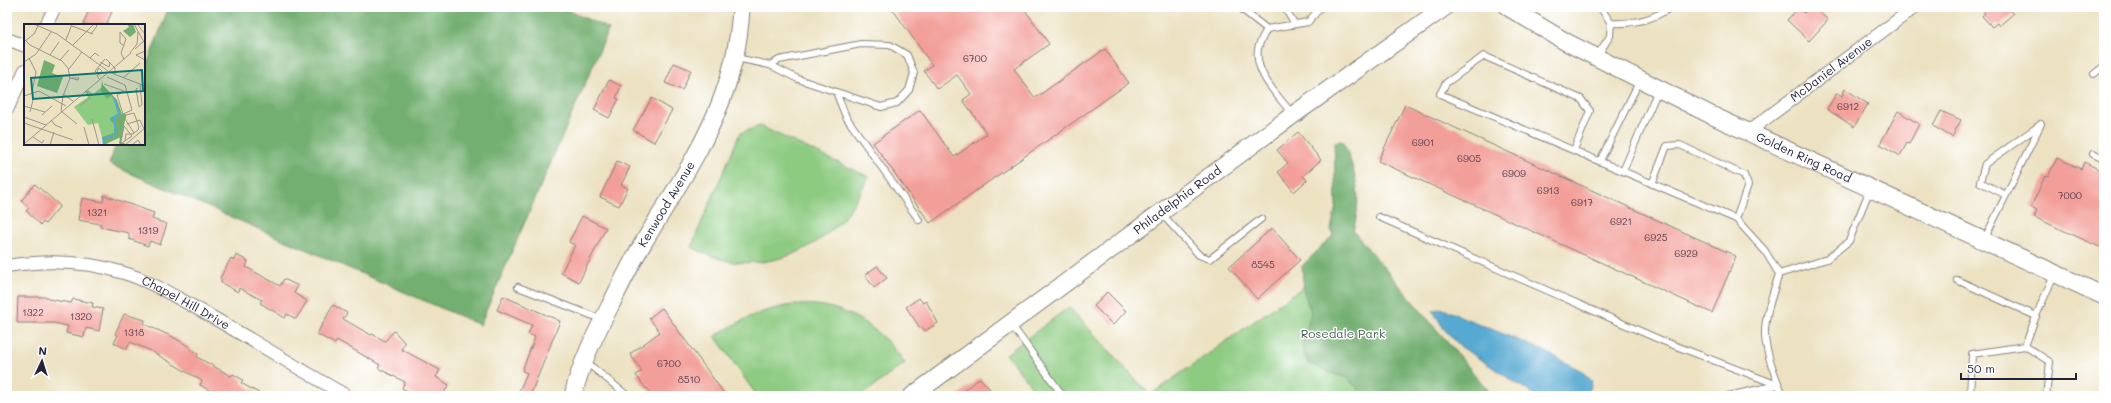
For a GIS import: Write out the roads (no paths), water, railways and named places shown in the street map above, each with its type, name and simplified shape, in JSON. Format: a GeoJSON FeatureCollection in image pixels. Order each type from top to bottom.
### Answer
{"type":"FeatureCollection","features":[{"type":"Feature","properties":{"kind":"street"},"geometry":{"type":"LineString","coordinates":[[46,24],[55,7]]}},
{"type":"Feature","properties":{"kind":"street","name":"Kenwood Avenue"},"geometry":{"type":"LineString","coordinates":[[573,396],[585,361],[603,320],[641,246],[711,127],[726,91],[736,58],[741,7]]}},
{"type":"Feature","properties":{"kind":"street","name":"Philadelphia Road"},"geometry":{"type":"LineString","coordinates":[[912,396],[1293,115],[1446,7]]}},
{"type":"Feature","properties":{"kind":"street","name":"Golden Ring Road"},"geometry":{"type":"LineString","coordinates":[[1508,7],[1596,58],[1640,80],[1870,189],[2104,296]]}},
{"type":"Feature","properties":{"kind":"street","name":"McDaniel Avenue"},"geometry":{"type":"LineString","coordinates":[[1748,132],[1915,7]]}},
{"type":"Feature","properties":{"kind":"street"},"geometry":{"type":"LineString","coordinates":[[7,39],[24,46]]}},
{"type":"Feature","properties":{"kind":"street"},"geometry":{"type":"LineString","coordinates":[[7,110],[24,72]]}},
{"type":"Feature","properties":{"kind":"street","name":"Chapel Hill Drive"},"geometry":{"type":"LineString","coordinates":[[7,266],[38,262],[62,262],[124,273],[189,304],[347,396]]}},
{"type":"Feature","properties":{"kind":"lane"},"geometry":{"type":"LineString","coordinates":[[1239,7],[1267,29]]}},
{"type":"Feature","properties":{"kind":"lane"},"geometry":{"type":"LineString","coordinates":[[1284,7],[1294,23]]}},
{"type":"Feature","properties":{"kind":"lane"},"geometry":{"type":"LineString","coordinates":[[1267,29],[1294,23],[1308,22],[1321,7]]}},
{"type":"Feature","properties":{"kind":"lane"},"geometry":{"type":"LineString","coordinates":[[1596,58],[1610,36],[1611,23],[1600,7]]}},
{"type":"Feature","properties":{"kind":"lane"},"geometry":{"type":"LineString","coordinates":[[1611,23],[1628,24],[1657,16],[1671,7]]}},
{"type":"Feature","properties":{"kind":"lane"},"geometry":{"type":"LineString","coordinates":[[1267,29],[1258,48],[1258,62],[1265,78],[1293,115]]}},
{"type":"Feature","properties":{"kind":"lane"},"geometry":{"type":"LineString","coordinates":[[736,58],[770,66],[798,79],[881,107],[897,103],[909,90],[914,73],[907,55],[890,45],[861,44],[779,60],[770,66]]}},
{"type":"Feature","properties":{"kind":"lane"},"geometry":{"type":"LineString","coordinates":[[1574,150],[1590,111],[1581,99],[1484,56],[1446,83],[1440,94],[1736,219],[1765,251],[1779,274],[1769,305],[1765,338],[1778,384],[1784,396]]}},
{"type":"Feature","properties":{"kind":"lane"},"geometry":{"type":"LineString","coordinates":[[2094,74],[2104,66]]}},
{"type":"Feature","properties":{"kind":"lane"},"geometry":{"type":"LineString","coordinates":[[1600,161],[1640,80]]}},
{"type":"Feature","properties":{"kind":"lane"},"geometry":{"type":"LineString","coordinates":[[1623,171],[1659,89]]}},
{"type":"Feature","properties":{"kind":"lane"},"geometry":{"type":"LineString","coordinates":[[836,92],[846,117],[919,220]]}},
{"type":"Feature","properties":{"kind":"lane"},"geometry":{"type":"LineString","coordinates":[[1983,241],[2042,124],[1985,164],[1980,182],[2006,195]]}},
{"type":"Feature","properties":{"kind":"lane"},"geometry":{"type":"LineString","coordinates":[[1652,184],[1667,146],[1680,145],[1744,175],[1748,185],[1736,219]]}},
{"type":"Feature","properties":{"kind":"lane"},"geometry":{"type":"LineString","coordinates":[[2093,154],[2104,159]]}},
{"type":"Feature","properties":{"kind":"lane"},"geometry":{"type":"LineString","coordinates":[[1779,274],[1827,259],[1849,241],[1870,189]]}},
{"type":"Feature","properties":{"kind":"lane"},"geometry":{"type":"LineString","coordinates":[[1161,213],[1199,255],[1210,259],[1261,219]]}},
{"type":"Feature","properties":{"kind":"lane"},"geometry":{"type":"LineString","coordinates":[[1379,217],[1663,341],[1778,384]]}},
{"type":"Feature","properties":{"kind":"lane"},"geometry":{"type":"LineString","coordinates":[[2025,346],[2036,316],[2055,274]]}},
{"type":"Feature","properties":{"kind":"lane"},"geometry":{"type":"LineString","coordinates":[[1957,280],[2036,316]]}},
{"type":"Feature","properties":{"kind":"lane"},"geometry":{"type":"LineString","coordinates":[[518,287],[603,320]]}},
{"type":"Feature","properties":{"kind":"lane"},"geometry":{"type":"LineString","coordinates":[[1011,324],[1063,396]]}},
{"type":"Feature","properties":{"kind":"lane"},"geometry":{"type":"LineString","coordinates":[[1970,396],[1972,354],[2025,346],[2050,362],[2046,396]]}},
{"type":"Feature","properties":{"kind":"lane"},"geometry":{"type":"LineString","coordinates":[[585,361],[628,396]]}},
{"type":"Feature","properties":{"kind":"lane"},"geometry":{"type":"LineString","coordinates":[[1728,396],[1778,384]]}},
{"type":"Feature","properties":{"kind":"water"},"geometry":{"type":"Polygon","coordinates":[[[1441,308],[1544,351],[1582,371],[1592,381],[1588,396],[1536,396],[1460,346],[1444,329],[1433,311],[1441,308]]]}},
{"type":"Feature","properties":{"kind":"park label","name":"Rosedale Park"},"geometry":{"type":"Point","coordinates":[1343,334]}}]}
